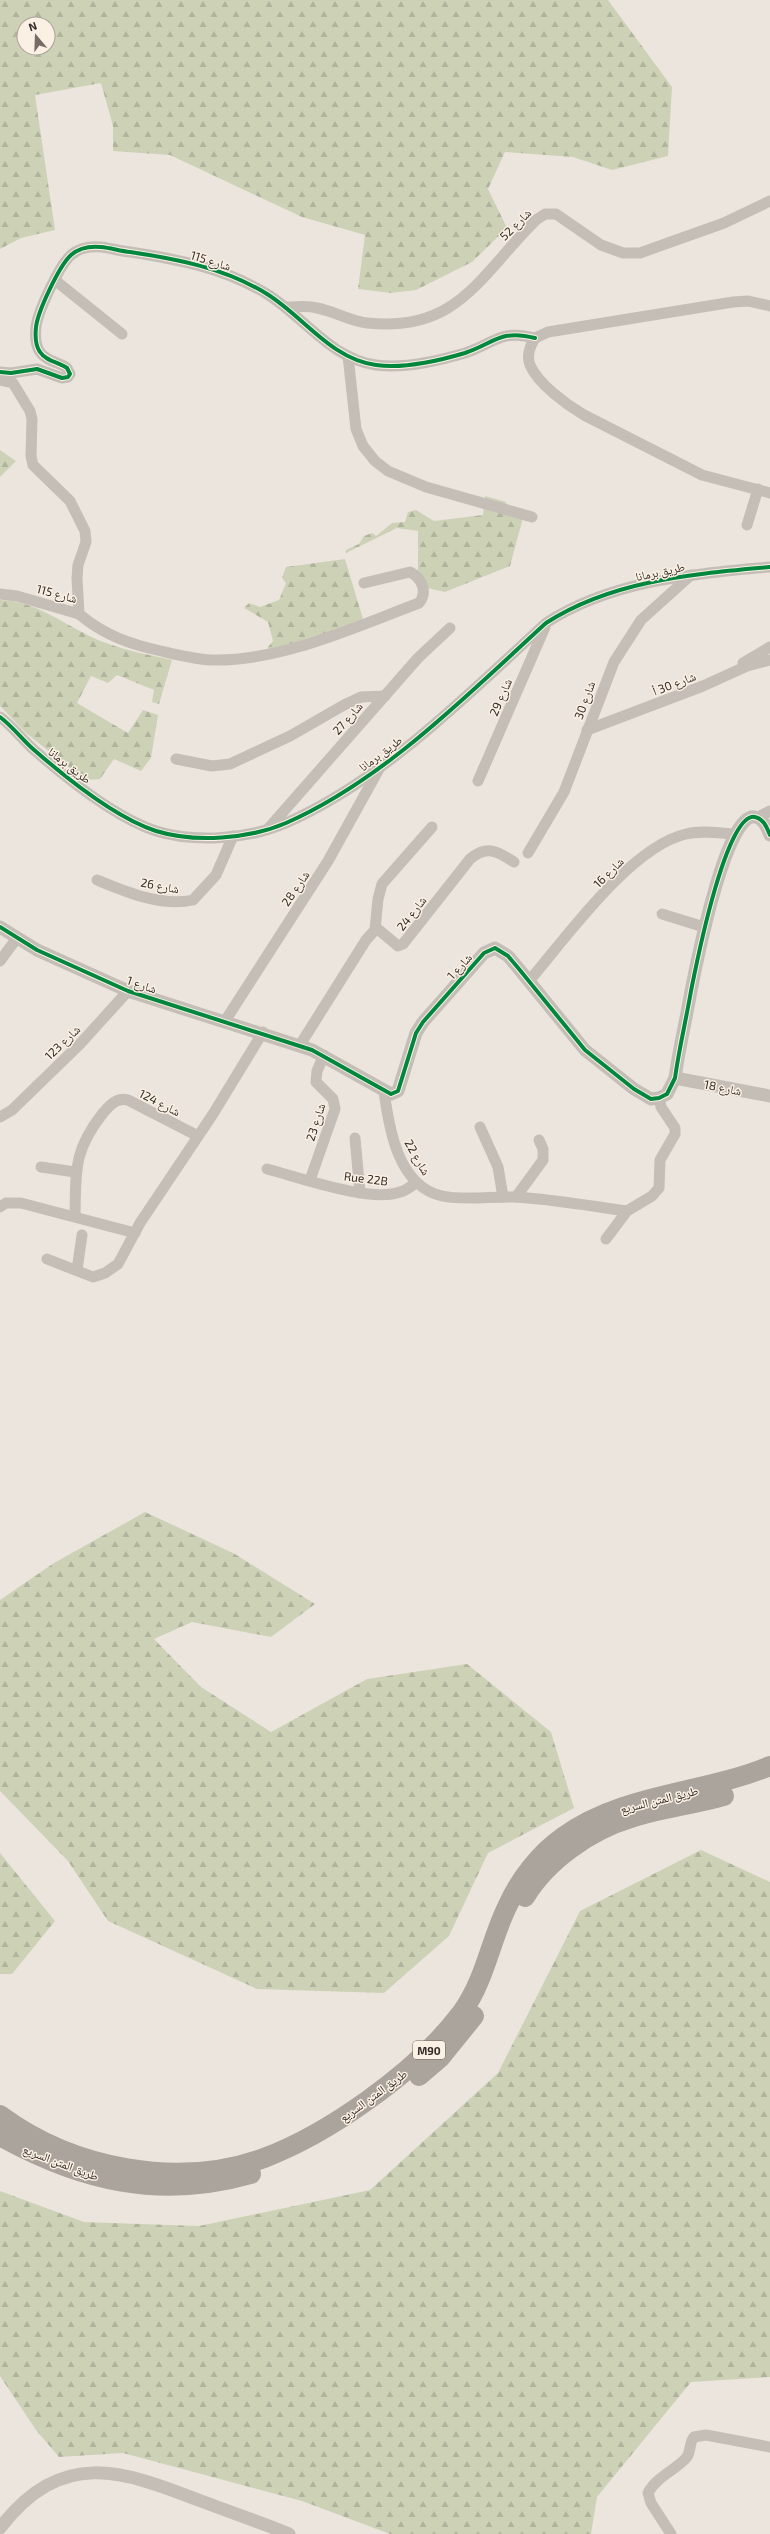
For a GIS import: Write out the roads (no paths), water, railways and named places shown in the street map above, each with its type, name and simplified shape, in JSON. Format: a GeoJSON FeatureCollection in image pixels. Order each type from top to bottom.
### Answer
{"type":"FeatureCollection","features":[{"type":"Feature","properties":{"kind":"highway","name":"طريق المتن السريع"},"geometry":{"type":"LineString","coordinates":[[0,2115],[29,2133],[80,2156],[153,2172],[192,2172],[226,2167],[261,2159],[289,2148],[348,2114],[399,2078],[442,2036],[462,2011],[479,1984],[506,1908],[520,1884],[538,1859],[562,1837],[597,1816],[632,1804],[706,1788],[745,1777],[770,1766]]}},
{"type":"Feature","properties":{"kind":"highway","name":"طريق المتن السريع"},"geometry":{"type":"LineString","coordinates":[[0,2136],[55,2162],[97,2177],[142,2186],[175,2188],[210,2185],[271,2169],[296,2159],[344,2131],[378,2107],[423,2074],[456,2042],[474,2017],[491,1986],[520,1907],[528,1894],[554,1863],[572,1848],[609,1826],[631,1818],[691,1806],[770,1779]]}},
{"type":"Feature","properties":{"kind":"street","name":"شارع 52"},"geometry":{"type":"LineString","coordinates":[[287,307],[316,307],[364,322],[408,324],[431,316],[456,303],[491,271],[525,230],[546,214],[556,214],[601,244],[623,253],[640,253],[724,223],[770,201]]}},
{"type":"Feature","properties":{"kind":"street","name":"شارع 115"},"geometry":{"type":"LineString","coordinates":[[0,372],[11,374],[38,369],[62,378],[68,377],[70,374],[67,368],[41,354],[35,340],[36,326],[40,312],[64,262],[71,255],[82,249],[102,247],[169,258],[217,270],[252,285],[287,307],[328,344],[348,356],[364,363],[395,365],[440,360],[467,352],[493,339],[517,333],[535,338]]}},
{"type":"Feature","properties":{"kind":"street"},"geometry":{"type":"LineString","coordinates":[[56,281],[122,334]]}},
{"type":"Feature","properties":{"kind":"street"},"geometry":{"type":"LineString","coordinates":[[770,306],[748,301],[733,302],[548,332],[535,338],[529,348],[530,364],[547,386],[571,408],[702,476],[770,493]]}},
{"type":"Feature","properties":{"kind":"street"},"geometry":{"type":"LineString","coordinates":[[348,356],[356,429],[363,446],[375,461],[388,471],[426,488],[532,517]]}},
{"type":"Feature","properties":{"kind":"street","name":"شارع 115"},"geometry":{"type":"LineString","coordinates":[[0,380],[13,383],[30,411],[32,419],[31,456],[33,465],[70,501],[85,531],[86,542],[78,565],[77,578],[79,614],[50,604],[0,594]]}},
{"type":"Feature","properties":{"kind":"street"},"geometry":{"type":"LineString","coordinates":[[747,525],[758,489]]}},
{"type":"Feature","properties":{"kind":"street","name":"طريق برمانا"},"geometry":{"type":"LineString","coordinates":[[0,717],[34,749],[99,800],[138,823],[157,831],[180,836],[233,836],[268,829],[327,802],[380,767],[457,704],[546,623],[595,599],[651,582],[691,574],[770,567]]}},
{"type":"Feature","properties":{"kind":"street"},"geometry":{"type":"LineString","coordinates":[[79,614],[104,633],[140,646],[195,659],[234,660],[298,647],[419,604],[424,595],[424,589],[417,576],[410,572],[364,583]]}},
{"type":"Feature","properties":{"kind":"street","name":"شارع 30"},"geometry":{"type":"LineString","coordinates":[[528,853],[564,792],[608,674],[628,638],[641,620],[691,574]]}},
{"type":"Feature","properties":{"kind":"street","name":"شارع 29"},"geometry":{"type":"LineString","coordinates":[[478,781],[546,623]]}},
{"type":"Feature","properties":{"kind":"street","name":"شارع 27"},"geometry":{"type":"LineString","coordinates":[[268,829],[418,658],[450,628]]}},
{"type":"Feature","properties":{"kind":"street"},"geometry":{"type":"LineString","coordinates":[[721,677],[770,647]]}},
{"type":"Feature","properties":{"kind":"street","name":"شارع 30 أ"},"geometry":{"type":"LineString","coordinates":[[587,730],[703,686],[721,677],[770,660]]}},
{"type":"Feature","properties":{"kind":"street"},"geometry":{"type":"LineString","coordinates":[[176,758],[212,766],[230,764],[290,736],[344,705],[361,698],[385,696]]}},
{"type":"Feature","properties":{"kind":"street","name":"شارع 28"},"geometry":{"type":"LineString","coordinates":[[225,1021],[328,861],[380,767]]}},
{"type":"Feature","properties":{"kind":"street"},"geometry":{"type":"LineString","coordinates":[[758,817],[770,811]]}},
{"type":"Feature","properties":{"kind":"street"},"geometry":{"type":"LineString","coordinates":[[606,1239],[627,1211],[652,1196],[659,1188],[660,1160],[675,1134],[675,1128],[659,1098],[667,1094],[675,1078],[704,927],[734,834],[744,820],[752,816],[758,817],[764,822],[770,835]]}},
{"type":"Feature","properties":{"kind":"street"},"geometry":{"type":"LineString","coordinates":[[300,1045],[366,940],[375,930],[378,899],[382,884],[432,827]]}},
{"type":"Feature","properties":{"kind":"street","name":"شارع 16"},"geometry":{"type":"LineString","coordinates":[[529,981],[607,891],[647,854],[674,838],[686,834],[734,834]]}},
{"type":"Feature","properties":{"kind":"street","name":"شارع 26"},"geometry":{"type":"LineString","coordinates":[[97,880],[124,891],[156,899],[171,902],[193,900],[216,875],[233,836]]}},
{"type":"Feature","properties":{"kind":"street","name":"شارع 24"},"geometry":{"type":"LineString","coordinates":[[375,930],[379,930],[398,946],[403,944],[470,859],[478,852],[494,850],[514,862]]}},
{"type":"Feature","properties":{"kind":"street"},"geometry":{"type":"LineString","coordinates":[[662,914],[704,927]]}},
{"type":"Feature","properties":{"kind":"street","name":"شارع 1"},"geometry":{"type":"LineString","coordinates":[[0,927],[37,950],[128,991],[263,1032],[324,1055],[391,1094],[398,1091],[416,1034],[423,1022],[484,953],[495,948],[508,956],[585,1050],[644,1096],[659,1098]]}},
{"type":"Feature","properties":{"kind":"street"},"geometry":{"type":"LineString","coordinates":[[0,961],[17,938]]}},
{"type":"Feature","properties":{"kind":"street","name":"شارع 123"},"geometry":{"type":"LineString","coordinates":[[0,1117],[12,1110],[80,1044],[128,991]]}},
{"type":"Feature","properties":{"kind":"street"},"geometry":{"type":"LineString","coordinates":[[47,1259],[94,1277],[112,1269],[118,1264],[135,1233],[263,1032]]}},
{"type":"Feature","properties":{"kind":"street","name":"شارع 23"},"geometry":{"type":"LineString","coordinates":[[310,1180],[335,1109],[333,1099],[316,1082],[317,1071],[324,1055]]}},
{"type":"Feature","properties":{"kind":"street","name":"شارع 18"},"geometry":{"type":"LineString","coordinates":[[675,1078],[770,1096]]}},
{"type":"Feature","properties":{"kind":"street","name":"شارع 22"},"geometry":{"type":"LineString","coordinates":[[384,1091],[391,1134],[416,1183],[424,1190],[443,1196],[516,1197],[627,1211]]}},
{"type":"Feature","properties":{"kind":"street","name":"شارع 124"},"geometry":{"type":"LineString","coordinates":[[74,1216],[75,1172],[81,1148],[93,1126],[113,1102],[121,1099],[128,1100],[198,1136]]}},
{"type":"Feature","properties":{"kind":"street"},"geometry":{"type":"LineString","coordinates":[[480,1127],[498,1167],[503,1197]]}},
{"type":"Feature","properties":{"kind":"street"},"geometry":{"type":"LineString","coordinates":[[355,1138],[360,1193]]}},
{"type":"Feature","properties":{"kind":"street"},"geometry":{"type":"LineString","coordinates":[[516,1197],[543,1160],[543,1149],[539,1140]]}},
{"type":"Feature","properties":{"kind":"street"},"geometry":{"type":"LineString","coordinates":[[41,1166],[75,1172]]}},
{"type":"Feature","properties":{"kind":"street","name":"Rue 22B"},"geometry":{"type":"LineString","coordinates":[[267,1168],[360,1193],[393,1194],[401,1192],[416,1183]]}},
{"type":"Feature","properties":{"kind":"street"},"geometry":{"type":"LineString","coordinates":[[0,1207],[6,1204],[21,1203],[135,1233]]}},
{"type":"Feature","properties":{"kind":"street"},"geometry":{"type":"LineString","coordinates":[[77,1270],[82,1235]]}},
{"type":"Feature","properties":{"kind":"street"},"geometry":{"type":"LineString","coordinates":[[671,2534],[651,2504],[648,2493],[654,2484],[689,2455],[691,2442],[694,2437],[706,2435],[770,2447]]}},
{"type":"Feature","properties":{"kind":"street"},"geometry":{"type":"LineString","coordinates":[[0,2528],[18,2507],[50,2485],[81,2472],[93,2472],[134,2476],[289,2534]]}}]}
